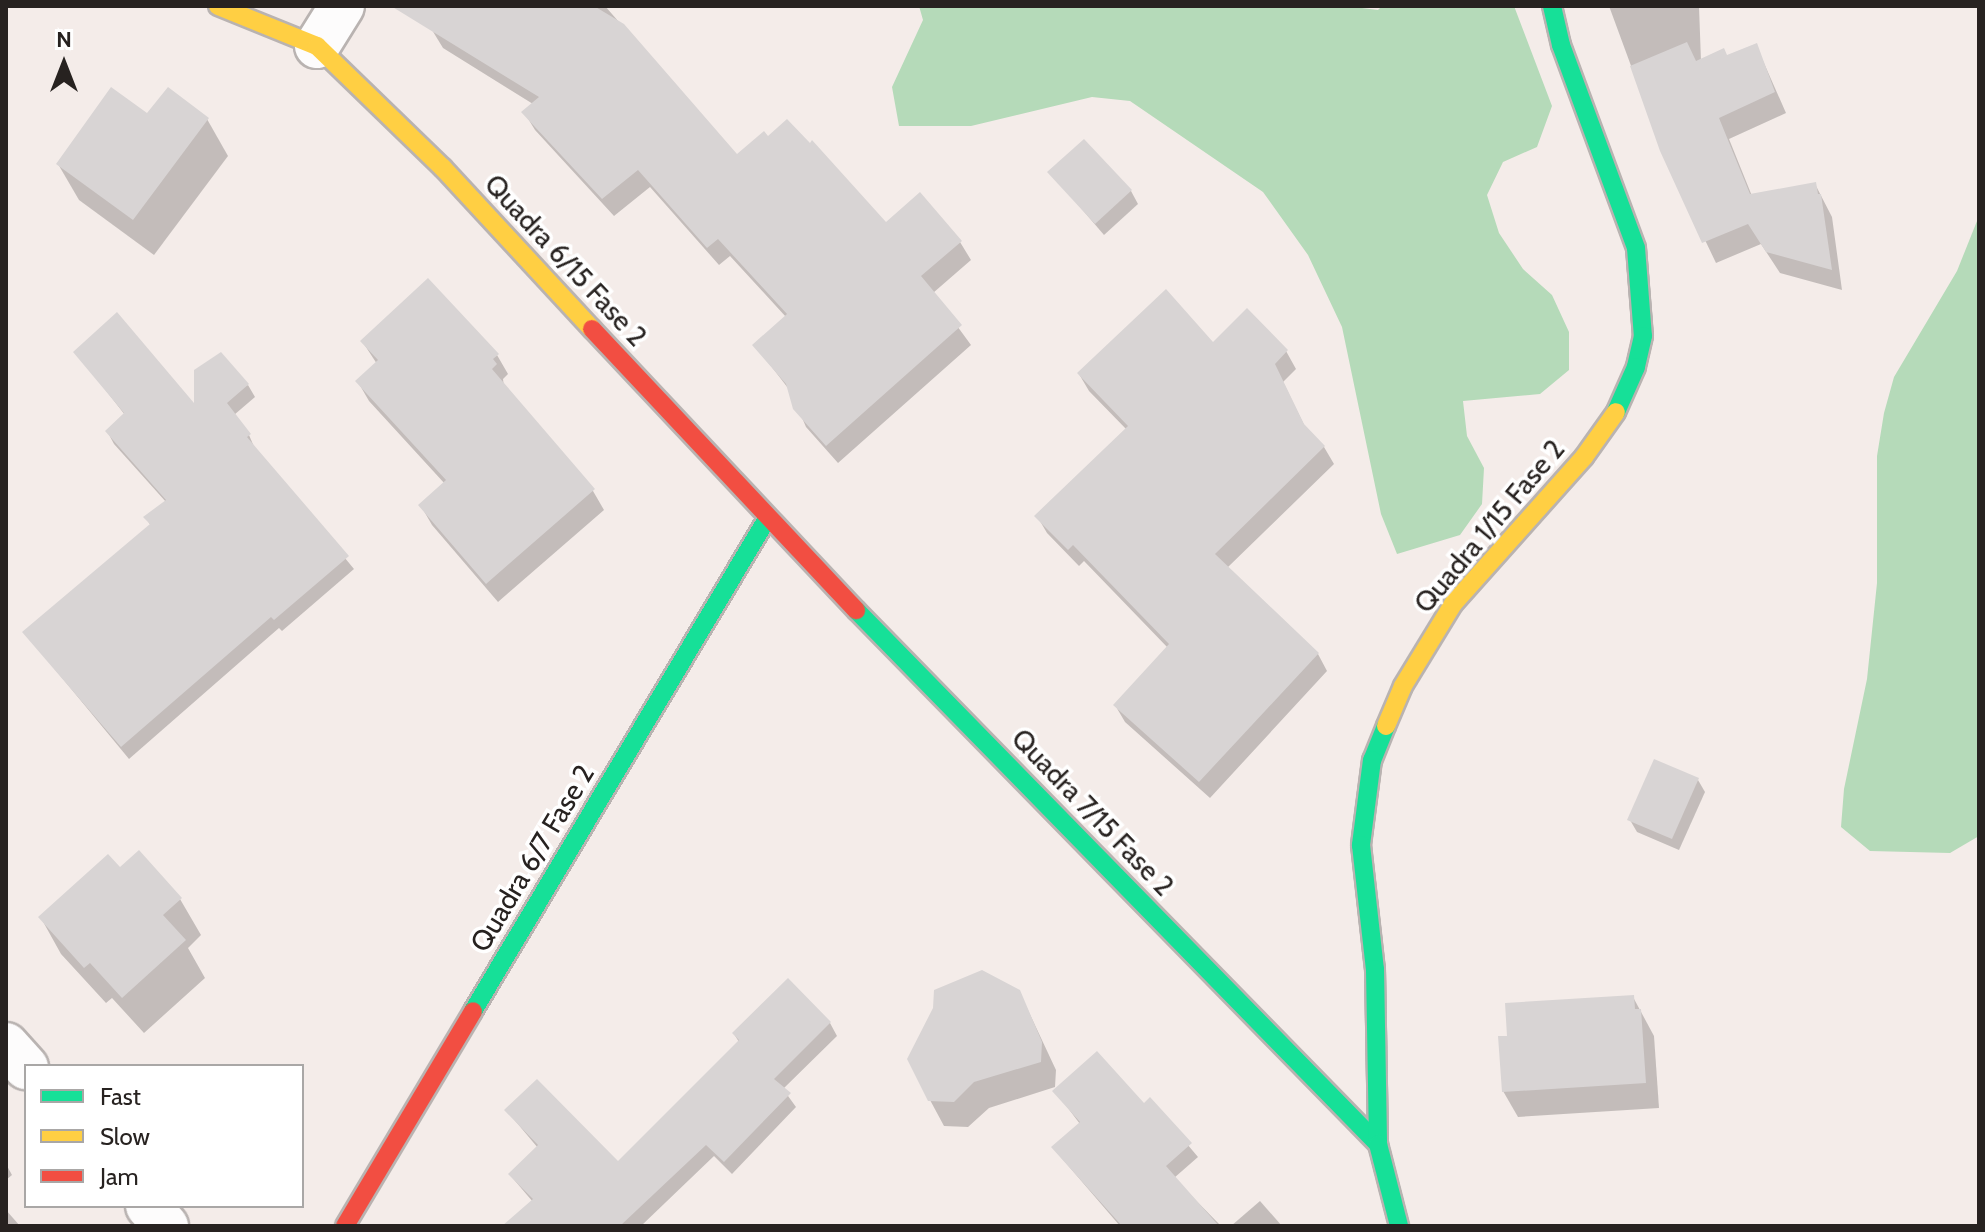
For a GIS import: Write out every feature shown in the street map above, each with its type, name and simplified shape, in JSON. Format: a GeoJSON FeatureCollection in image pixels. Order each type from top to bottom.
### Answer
{"type":"FeatureCollection","features":[{"type":"Feature","properties":{"kind":"street"},"geometry":{"type":"LineString","coordinates":[[218,6],[317,46],[342,6]]}},
{"type":"Feature","properties":{"kind":"street","name":"Quadra 1/15 Fase 2"},"geometry":{"type":"LineString","coordinates":[[1399,1226],[1378,1144],[1375,969],[1361,845],[1372,760],[1403,686],[1453,604],[1584,457],[1618,409],[1636,367],[1643,336],[1636,248],[1561,45],[1552,6]]}},
{"type":"Feature","properties":{"kind":"street","name":"Quadra 6/15 Fase 2"},"geometry":{"type":"LineString","coordinates":[[317,46],[443,168],[767,519]]}},
{"type":"Feature","properties":{"kind":"street","name":"Quadra 7/15 Fase 2"},"geometry":{"type":"LineString","coordinates":[[767,519],[1378,1144]]}},
{"type":"Feature","properties":{"kind":"street","name":"Quadra 6/7 Fase 2"},"geometry":{"type":"LineString","coordinates":[[345,1226],[767,519]]}},
{"type":"Feature","properties":{"kind":"street"},"geometry":{"type":"LineString","coordinates":[[6,1045],[24,1065]]}},
{"type":"Feature","properties":{"kind":"street"},"geometry":{"type":"LineString","coordinates":[[150,1208],[166,1226]]}},
{"type":"Feature","properties":{"kind":"green space"},"geometry":{"type":"Polygon","coordinates":[[[919,6],[1346,6],[1378,10],[1382,6],[1514,6],[1552,106],[1537,147],[1503,162],[1487,195],[1499,233],[1523,269],[1552,295],[1569,332],[1569,370],[1540,394],[1463,401],[1467,436],[1484,468],[1482,504],[1460,535],[1397,554],[1381,514],[1342,327],[1308,255],[1263,192],[1130,101],[1092,97],[971,126],[899,126],[892,87],[923,20],[919,6]]]}},
{"type":"Feature","properties":{"kind":"green space"},"geometry":{"type":"Polygon","coordinates":[[[1979,216],[1979,836],[1950,853],[1870,851],[1841,827],[1844,789],[1867,679],[1877,583],[1877,456],[1884,413],[1894,377],[1957,271],[1979,216]]]}},
{"type":"Feature","properties":{"kind":"building"},"geometry":{"type":"Polygon","coordinates":[[[391,6],[594,6],[624,24],[737,154],[764,131],[768,136],[787,119],[810,143],[812,140],[886,222],[920,192],[962,241],[921,276],[962,325],[826,446],[793,409],[786,384],[752,345],[787,314],[718,239],[707,248],[638,170],[602,199],[521,112],[539,97],[391,6]]]}},
{"type":"Feature","properties":{"kind":"building"},"geometry":{"type":"Polygon","coordinates":[[[1687,42],[1696,61],[1724,48],[1727,55],[1757,43],[1775,92],[1719,118],[1750,194],[1816,182],[1818,194],[1821,194],[1832,270],[1766,252],[1748,224],[1702,243],[1660,151],[1630,66],[1687,42]]]}},
{"type":"Feature","properties":{"kind":"building"},"geometry":{"type":"Polygon","coordinates":[[[111,87],[147,113],[168,87],[209,118],[133,220],[56,164],[111,87]]]}},
{"type":"Feature","properties":{"kind":"building"},"geometry":{"type":"Polygon","coordinates":[[[1084,139],[1132,190],[1095,224],[1047,172],[1084,139]]]}},
{"type":"Feature","properties":{"kind":"building"},"geometry":{"type":"Polygon","coordinates":[[[428,278],[499,354],[493,359],[497,364],[492,369],[595,489],[486,584],[418,505],[446,480],[355,381],[378,360],[360,341],[428,278]]]}},
{"type":"Feature","properties":{"kind":"building"},"geometry":{"type":"Polygon","coordinates":[[[1166,289],[1213,342],[1247,308],[1288,350],[1275,364],[1304,424],[1325,446],[1215,554],[1319,653],[1199,782],[1113,705],[1169,644],[1073,545],[1068,550],[1034,516],[1128,426],[1077,373],[1166,289]]]}},
{"type":"Feature","properties":{"kind":"building"},"geometry":{"type":"Polygon","coordinates":[[[117,312],[194,403],[194,370],[221,352],[249,384],[227,403],[251,434],[247,437],[349,556],[274,620],[271,617],[121,747],[22,632],[150,524],[143,517],[166,500],[105,431],[124,413],[73,352],[117,312]]]}},
{"type":"Feature","properties":{"kind":"building"},"geometry":{"type":"Polygon","coordinates":[[[1654,759],[1699,778],[1672,839],[1627,820],[1654,759]]]}},
{"type":"Feature","properties":{"kind":"building"},"geometry":{"type":"Polygon","coordinates":[[[139,850],[182,898],[163,915],[186,940],[122,998],[90,963],[84,968],[38,917],[108,854],[120,867],[139,850]]]}},
{"type":"Feature","properties":{"kind":"building"},"geometry":{"type":"Polygon","coordinates":[[[982,970],[1020,990],[1042,1042],[1041,1062],[974,1082],[954,1102],[928,1101],[907,1059],[933,1008],[934,990],[982,970]]]}},
{"type":"Feature","properties":{"kind":"building"},"geometry":{"type":"Polygon","coordinates":[[[788,978],[831,1022],[774,1079],[791,1093],[724,1162],[706,1145],[620,1226],[502,1226],[533,1199],[508,1174],[538,1145],[504,1110],[537,1079],[618,1161],[739,1040],[732,1033],[788,978]]]}},
{"type":"Feature","properties":{"kind":"building"},"geometry":{"type":"Polygon","coordinates":[[[1634,995],[1635,1009],[1641,1009],[1646,1083],[1502,1092],[1498,1036],[1507,1036],[1505,1003],[1634,995]]]}},
{"type":"Feature","properties":{"kind":"building"},"geometry":{"type":"Polygon","coordinates":[[[1097,1051],[1144,1103],[1150,1097],[1192,1143],[1166,1166],[1219,1226],[1122,1226],[1051,1147],[1080,1122],[1052,1091],[1097,1051]]]}},
{"type":"Feature","properties":{"kind":"traffic: fast"},"geometry":{"type":"LineString","coordinates":[[1552,6],[1561,45],[1636,248],[1643,336],[1636,367],[1616,412]]}},
{"type":"Feature","properties":{"kind":"traffic: fast"},"geometry":{"type":"LineString","coordinates":[[473,1011],[767,519]]}},
{"type":"Feature","properties":{"kind":"traffic: fast"},"geometry":{"type":"LineString","coordinates":[[856,610],[1378,1144]]}},
{"type":"Feature","properties":{"kind":"traffic: fast"},"geometry":{"type":"LineString","coordinates":[[1386,726],[1372,760],[1361,845],[1375,969],[1378,1144],[1399,1226]]}},
{"type":"Feature","properties":{"kind":"traffic: slow"},"geometry":{"type":"LineString","coordinates":[[218,6],[317,46],[443,168],[592,329]]}},
{"type":"Feature","properties":{"kind":"traffic: slow"},"geometry":{"type":"LineString","coordinates":[[1386,726],[1403,686],[1453,604],[1584,457],[1616,412]]}},
{"type":"Feature","properties":{"kind":"traffic: jam"},"geometry":{"type":"LineString","coordinates":[[592,329],[856,610]]}},
{"type":"Feature","properties":{"kind":"traffic: jam"},"geometry":{"type":"LineString","coordinates":[[345,1226],[473,1011]]}}]}
